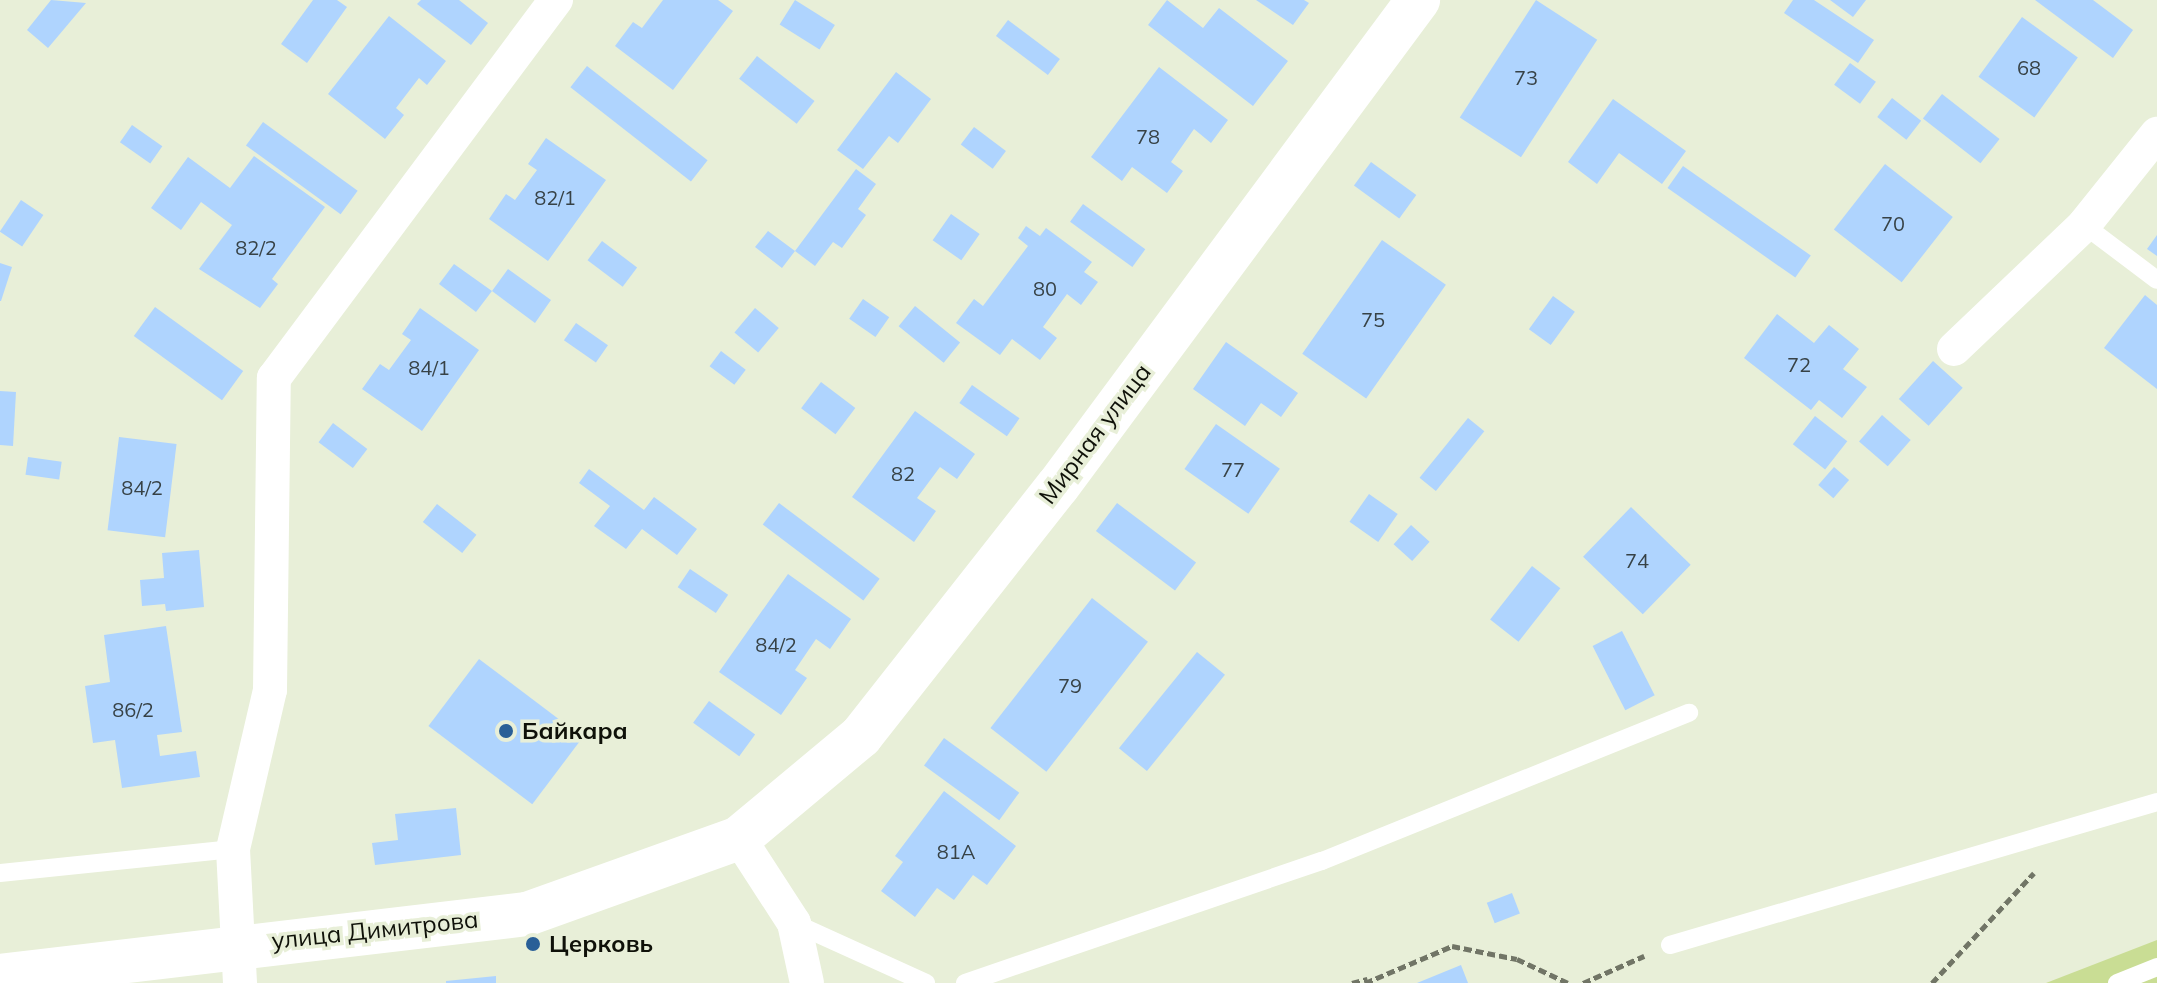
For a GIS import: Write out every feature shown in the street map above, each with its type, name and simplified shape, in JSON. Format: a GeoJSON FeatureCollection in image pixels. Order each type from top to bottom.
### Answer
{"type":"FeatureCollection","features":[{"type":"Feature","properties":{"kind":"main road","name":"Мирная улица"},"geometry":{"type":"LineString","coordinates":[[739,838],[861,736],[1058,486],[1418,0]]}},
{"type":"Feature","properties":{"kind":"main road","name":"улица Димитрова"},"geometry":{"type":"LineString","coordinates":[[0,976],[239,964],[527,914],[739,838]]}},
{"type":"Feature","properties":{"kind":"street"},"geometry":{"type":"LineString","coordinates":[[239,964],[233,849],[270,690],[274,378],[556,0]]}},
{"type":"Feature","properties":{"kind":"street"},"geometry":{"type":"LineString","coordinates":[[1954,349],[2084,225],[2157,134]]}},
{"type":"Feature","properties":{"kind":"street"},"geometry":{"type":"LineString","coordinates":[[739,838],[794,923],[807,983]]}},
{"type":"Feature","properties":{"kind":"lane"},"geometry":{"type":"LineString","coordinates":[[2084,225],[2157,280]]}},
{"type":"Feature","properties":{"kind":"lane"},"geometry":{"type":"LineString","coordinates":[[965,983],[1322,861],[1689,713]]}},
{"type":"Feature","properties":{"kind":"lane"},"geometry":{"type":"LineString","coordinates":[[1670,945],[2157,802]]}},
{"type":"Feature","properties":{"kind":"lane"},"geometry":{"type":"LineString","coordinates":[[0,873],[233,849]]}},
{"type":"Feature","properties":{"kind":"lane"},"geometry":{"type":"LineString","coordinates":[[794,923],[926,983]]}},
{"type":"Feature","properties":{"kind":"lane"},"geometry":{"type":"LineString","coordinates":[[2117,983],[2157,967]]}},
{"type":"Feature","properties":{"kind":"path"},"geometry":{"type":"LineString","coordinates":[[1932,983],[2079,825]]}},
{"type":"Feature","properties":{"kind":"path"},"geometry":{"type":"LineString","coordinates":[[1583,983],[1670,945]]}},
{"type":"Feature","properties":{"kind":"path"},"geometry":{"type":"LineString","coordinates":[[1352,983],[1367,981],[1452,946],[1517,959],[1568,983]]}},
{"type":"Feature","properties":{"kind":"green space"},"geometry":{"type":"Polygon","coordinates":[[[2157,940],[2157,983],[2046,983],[2157,940]]]}},
{"type":"Feature","properties":{"kind":"building"},"geometry":{"type":"Polygon","coordinates":[[[51,0],[86,3],[48,48],[27,30],[51,0]]]}},
{"type":"Feature","properties":{"kind":"building"},"geometry":{"type":"Polygon","coordinates":[[[313,0],[337,0],[347,7],[307,63],[281,44],[313,0]]]}},
{"type":"Feature","properties":{"kind":"building"},"geometry":{"type":"Polygon","coordinates":[[[421,0],[459,0],[488,23],[471,45],[417,4],[421,0]]]}},
{"type":"Feature","properties":{"kind":"building"},"geometry":{"type":"Polygon","coordinates":[[[663,0],[718,0],[733,11],[673,90],[615,46],[633,22],[642,28],[663,0]]]}},
{"type":"Feature","properties":{"kind":"building"},"geometry":{"type":"Polygon","coordinates":[[[795,0],[835,25],[819,49],[780,25],[795,0]]]}},
{"type":"Feature","properties":{"kind":"building"},"geometry":{"type":"Polygon","coordinates":[[[1167,0],[1203,28],[1219,8],[1288,61],[1253,106],[1148,25],[1167,0]]]}},
{"type":"Feature","properties":{"kind":"building"},"geometry":{"type":"Polygon","coordinates":[[[1256,0],[1304,0],[1309,3],[1293,25],[1256,0]]]}},
{"type":"Feature","properties":{"kind":"building"},"geometry":{"type":"Polygon","coordinates":[[[1536,0],[1597,40],[1521,157],[1460,117],[1536,0]]]}},
{"type":"Feature","properties":{"kind":"building"},"geometry":{"type":"Polygon","coordinates":[[[1793,0],[1814,0],[1874,40],[1858,63],[1784,13],[1793,0]]]}},
{"type":"Feature","properties":{"kind":"building"},"geometry":{"type":"Polygon","coordinates":[[[1830,0],[1866,0],[1853,17],[1830,0]]]}},
{"type":"Feature","properties":{"kind":"building"},"geometry":{"type":"Polygon","coordinates":[[[2035,0],[2093,0],[2133,30],[2113,58],[2035,0]]]}},
{"type":"Feature","properties":{"kind":"building"},"geometry":{"type":"Polygon","coordinates":[[[389,16],[446,61],[427,85],[419,78],[396,108],[404,115],[385,139],[328,94],[389,16]]]}},
{"type":"Feature","properties":{"kind":"building"},"geometry":{"type":"Polygon","coordinates":[[[2022,17],[2078,58],[2034,117],[1979,77],[2022,17]]]}},
{"type":"Feature","properties":{"kind":"building"},"geometry":{"type":"Polygon","coordinates":[[[1008,20],[1060,59],[1048,75],[996,36],[1008,20]]]}},
{"type":"Feature","properties":{"kind":"building"},"geometry":{"type":"Polygon","coordinates":[[[757,56],[815,101],[797,124],[739,79],[757,56]]]}},
{"type":"Feature","properties":{"kind":"building"},"geometry":{"type":"Polygon","coordinates":[[[1850,63],[1876,82],[1860,104],[1834,85],[1850,63]]]}},
{"type":"Feature","properties":{"kind":"building"},"geometry":{"type":"Polygon","coordinates":[[[587,66],[708,160],[691,181],[570,87],[587,66]]]}},
{"type":"Feature","properties":{"kind":"building"},"geometry":{"type":"Polygon","coordinates":[[[1159,67],[1228,120],[1211,143],[1194,129],[1171,162],[1183,171],[1167,193],[1132,167],[1122,181],[1091,157],[1159,67]]]}},
{"type":"Feature","properties":{"kind":"building"},"geometry":{"type":"Polygon","coordinates":[[[896,72],[931,99],[898,143],[889,136],[863,169],[837,150],[896,72]]]}},
{"type":"Feature","properties":{"kind":"building"},"geometry":{"type":"Polygon","coordinates":[[[1942,94],[2000,139],[1980,163],[1923,118],[1942,94]]]}},
{"type":"Feature","properties":{"kind":"building"},"geometry":{"type":"Polygon","coordinates":[[[1892,98],[1921,121],[1906,140],[1877,117],[1892,98]]]}},
{"type":"Feature","properties":{"kind":"building"},"geometry":{"type":"Polygon","coordinates":[[[1613,99],[1686,151],[1662,184],[1619,153],[1597,184],[1568,162],[1613,99]]]}},
{"type":"Feature","properties":{"kind":"building"},"geometry":{"type":"Polygon","coordinates":[[[263,122],[358,191],[341,214],[246,145],[263,122]]]}},
{"type":"Feature","properties":{"kind":"building"},"geometry":{"type":"Polygon","coordinates":[[[132,125],[162,146],[150,163],[120,142],[132,125]]]}},
{"type":"Feature","properties":{"kind":"building"},"geometry":{"type":"Polygon","coordinates":[[[974,127],[1006,151],[993,169],[961,145],[974,127]]]}},
{"type":"Feature","properties":{"kind":"building"},"geometry":{"type":"Polygon","coordinates":[[[546,138],[606,180],[548,261],[489,219],[506,194],[515,200],[537,170],[528,164],[546,138]]]}},
{"type":"Feature","properties":{"kind":"building"},"geometry":{"type":"Polygon","coordinates":[[[254,156],[325,207],[272,279],[278,284],[260,308],[199,269],[232,225],[201,202],[181,230],[151,208],[188,157],[230,188],[254,156]]]}},
{"type":"Feature","properties":{"kind":"building"},"geometry":{"type":"Polygon","coordinates":[[[1371,162],[1416,195],[1399,218],[1354,185],[1371,162]]]}},
{"type":"Feature","properties":{"kind":"building"},"geometry":{"type":"Polygon","coordinates":[[[1885,164],[1953,217],[1902,282],[1834,229],[1885,164]]]}},
{"type":"Feature","properties":{"kind":"building"},"geometry":{"type":"Polygon","coordinates":[[[1683,166],[1811,255],[1795,278],[1668,188],[1683,166]]]}},
{"type":"Feature","properties":{"kind":"building"},"geometry":{"type":"Polygon","coordinates":[[[856,169],[876,184],[858,209],[866,215],[842,248],[833,242],[815,266],[795,251],[856,169]]]}},
{"type":"Feature","properties":{"kind":"building"},"geometry":{"type":"Polygon","coordinates":[[[21,200],[43,215],[22,247],[0,232],[21,200]]]}},
{"type":"Feature","properties":{"kind":"building"},"geometry":{"type":"Polygon","coordinates":[[[1083,204],[1145,249],[1132,267],[1070,222],[1083,204]]]}},
{"type":"Feature","properties":{"kind":"building"},"geometry":{"type":"Polygon","coordinates":[[[951,214],[980,234],[961,260],[933,240],[951,214]]]}},
{"type":"Feature","properties":{"kind":"building"},"geometry":{"type":"Polygon","coordinates":[[[1026,226],[1040,236],[1046,228],[1092,262],[1084,272],[1098,282],[1081,305],[1067,294],[1043,327],[1057,338],[1040,360],[1012,339],[1000,355],[956,323],[974,299],[983,306],[1028,246],[1018,238],[1026,226]]]}},
{"type":"Feature","properties":{"kind":"building"},"geometry":{"type":"Polygon","coordinates":[[[768,231],[795,251],[782,268],[755,247],[768,231]]]}},
{"type":"Feature","properties":{"kind":"building"},"geometry":{"type":"Polygon","coordinates":[[[2157,235],[2157,256],[2147,249],[2157,235]]]}},
{"type":"Feature","properties":{"kind":"building"},"geometry":{"type":"Polygon","coordinates":[[[1382,240],[1446,285],[1366,399],[1302,354],[1382,240]]]}},
{"type":"Feature","properties":{"kind":"building"},"geometry":{"type":"Polygon","coordinates":[[[602,241],[637,267],[623,287],[588,260],[602,241]]]}},
{"type":"Feature","properties":{"kind":"building"},"geometry":{"type":"Polygon","coordinates":[[[0,263],[12,267],[1,301],[0,301],[0,263]]]}},
{"type":"Feature","properties":{"kind":"building"},"geometry":{"type":"Polygon","coordinates":[[[454,264],[492,291],[476,312],[439,284],[454,264]]]}},
{"type":"Feature","properties":{"kind":"building"},"geometry":{"type":"Polygon","coordinates":[[[508,269],[551,300],[535,323],[492,291],[508,269]]]}},
{"type":"Feature","properties":{"kind":"building"},"geometry":{"type":"Polygon","coordinates":[[[2145,295],[2157,305],[2157,389],[2104,348],[2145,295]]]}},
{"type":"Feature","properties":{"kind":"building"},"geometry":{"type":"Polygon","coordinates":[[[1553,296],[1575,312],[1551,345],[1529,329],[1553,296]]]}},
{"type":"Feature","properties":{"kind":"building"},"geometry":{"type":"Polygon","coordinates":[[[863,299],[889,317],[875,337],[849,319],[863,299]]]}},
{"type":"Feature","properties":{"kind":"building"},"geometry":{"type":"Polygon","coordinates":[[[915,306],[960,343],[944,363],[899,326],[915,306]]]}},
{"type":"Feature","properties":{"kind":"building"},"geometry":{"type":"Polygon","coordinates":[[[155,307],[243,371],[222,400],[134,336],[155,307]]]}},
{"type":"Feature","properties":{"kind":"building"},"geometry":{"type":"Polygon","coordinates":[[[420,308],[479,350],[422,431],[362,389],[380,364],[389,370],[411,340],[402,334],[420,308]]]}},
{"type":"Feature","properties":{"kind":"building"},"geometry":{"type":"Polygon","coordinates":[[[755,308],[779,328],[758,352],[734,333],[755,308]]]}},
{"type":"Feature","properties":{"kind":"building"},"geometry":{"type":"Polygon","coordinates":[[[1777,314],[1814,343],[1829,325],[1859,349],[1843,369],[1867,387],[1842,418],[1819,400],[1811,410],[1744,358],[1777,314]]]}},
{"type":"Feature","properties":{"kind":"building"},"geometry":{"type":"Polygon","coordinates":[[[576,323],[608,345],[596,363],[564,340],[576,323]]]}},
{"type":"Feature","properties":{"kind":"building"},"geometry":{"type":"Polygon","coordinates":[[[1226,342],[1298,393],[1281,417],[1261,403],[1245,426],[1193,389],[1226,342]]]}},
{"type":"Feature","properties":{"kind":"building"},"geometry":{"type":"Polygon","coordinates":[[[721,351],[746,370],[734,385],[710,366],[721,351]]]}},
{"type":"Feature","properties":{"kind":"building"},"geometry":{"type":"Polygon","coordinates":[[[1933,361],[1963,388],[1929,426],[1899,399],[1933,361]]]}},
{"type":"Feature","properties":{"kind":"building"},"geometry":{"type":"Polygon","coordinates":[[[821,382],[855,408],[835,434],[801,408],[821,382]]]}},
{"type":"Feature","properties":{"kind":"building"},"geometry":{"type":"Polygon","coordinates":[[[972,385],[1020,418],[1007,436],[959,403],[972,385]]]}},
{"type":"Feature","properties":{"kind":"building"},"geometry":{"type":"Polygon","coordinates":[[[0,391],[16,392],[13,446],[0,445],[0,391]]]}},
{"type":"Feature","properties":{"kind":"building"},"geometry":{"type":"Polygon","coordinates":[[[915,411],[975,454],[957,479],[940,467],[917,498],[936,511],[914,542],[852,497],[915,411]]]}},
{"type":"Feature","properties":{"kind":"building"},"geometry":{"type":"Polygon","coordinates":[[[1882,415],[1911,440],[1888,466],[1859,441],[1882,415]]]}},
{"type":"Feature","properties":{"kind":"building"},"geometry":{"type":"Polygon","coordinates":[[[1815,416],[1847,441],[1825,470],[1793,444],[1815,416]]]}},
{"type":"Feature","properties":{"kind":"building"},"geometry":{"type":"Polygon","coordinates":[[[1468,418],[1484,431],[1436,491],[1420,478],[1468,418]]]}},
{"type":"Feature","properties":{"kind":"building"},"geometry":{"type":"Polygon","coordinates":[[[333,423],[367,449],[353,468],[319,442],[333,423]]]}},
{"type":"Feature","properties":{"kind":"building"},"geometry":{"type":"Polygon","coordinates":[[[1216,424],[1280,469],[1248,514],[1184,469],[1216,424]]]}},
{"type":"Feature","properties":{"kind":"building"},"geometry":{"type":"Polygon","coordinates":[[[119,437],[177,444],[165,537],[108,530],[119,437]]]}},
{"type":"Feature","properties":{"kind":"building"},"geometry":{"type":"Polygon","coordinates":[[[28,457],[62,462],[59,480],[25,475],[28,457]]]}},
{"type":"Feature","properties":{"kind":"building"},"geometry":{"type":"Polygon","coordinates":[[[1834,467],[1849,480],[1833,498],[1818,485],[1834,467]]]}},
{"type":"Feature","properties":{"kind":"building"},"geometry":{"type":"Polygon","coordinates":[[[589,469],[644,510],[654,497],[697,529],[677,555],[642,529],[626,549],[594,526],[610,506],[579,483],[589,469]]]}},
{"type":"Feature","properties":{"kind":"building"},"geometry":{"type":"Polygon","coordinates":[[[1369,494],[1398,514],[1378,542],[1349,522],[1369,494]]]}},
{"type":"Feature","properties":{"kind":"building"},"geometry":{"type":"Polygon","coordinates":[[[779,503],[880,579],[863,600],[763,525],[779,503]]]}},
{"type":"Feature","properties":{"kind":"building"},"geometry":{"type":"Polygon","coordinates":[[[1117,503],[1196,563],[1175,591],[1096,531],[1117,503]]]}},
{"type":"Feature","properties":{"kind":"building"},"geometry":{"type":"Polygon","coordinates":[[[437,504],[476,535],[462,553],[423,522],[437,504]]]}},
{"type":"Feature","properties":{"kind":"building"},"geometry":{"type":"Polygon","coordinates":[[[1631,507],[1691,565],[1643,614],[1583,557],[1631,507]]]}},
{"type":"Feature","properties":{"kind":"building"},"geometry":{"type":"Polygon","coordinates":[[[1411,525],[1430,542],[1412,561],[1394,544],[1411,525]]]}},
{"type":"Feature","properties":{"kind":"building"},"geometry":{"type":"Polygon","coordinates":[[[199,550],[204,607],[166,611],[165,604],[142,606],[140,580],[164,578],[162,553],[199,550]]]}},
{"type":"Feature","properties":{"kind":"building"},"geometry":{"type":"Polygon","coordinates":[[[1532,566],[1560,588],[1519,642],[1490,620],[1532,566]]]}},
{"type":"Feature","properties":{"kind":"building"},"geometry":{"type":"Polygon","coordinates":[[[690,569],[728,595],[716,613],[678,587],[690,569]]]}},
{"type":"Feature","properties":{"kind":"building"},"geometry":{"type":"Polygon","coordinates":[[[788,574],[851,619],[830,649],[816,639],[795,670],[807,678],[781,715],[719,672],[788,574]]]}},
{"type":"Feature","properties":{"kind":"building"},"geometry":{"type":"Polygon","coordinates":[[[1092,598],[1148,642],[1046,772],[990,728],[1092,598]]]}},
{"type":"Feature","properties":{"kind":"building"},"geometry":{"type":"Polygon","coordinates":[[[166,626],[182,732],[157,735],[160,756],[196,751],[200,777],[122,788],[115,740],[93,743],[85,686],[110,682],[104,635],[166,626]]]}},
{"type":"Feature","properties":{"kind":"building"},"geometry":{"type":"Polygon","coordinates":[[[1622,631],[1655,695],[1625,710],[1593,646],[1622,631]]]}},
{"type":"Feature","properties":{"kind":"building"},"geometry":{"type":"Polygon","coordinates":[[[1197,652],[1225,675],[1147,771],[1119,748],[1197,652]]]}},
{"type":"Feature","properties":{"kind":"building","name":"Байкара"},"geometry":{"type":"Polygon","coordinates":[[[479,659],[583,737],[532,804],[428,726],[479,659]]]}},
{"type":"Feature","properties":{"kind":"building"},"geometry":{"type":"Polygon","coordinates":[[[709,701],[755,735],[739,756],[693,723],[709,701]]]}},
{"type":"Feature","properties":{"kind":"building"},"geometry":{"type":"Polygon","coordinates":[[[944,738],[1019,793],[999,820],[924,766],[944,738]]]}},
{"type":"Feature","properties":{"kind":"building"},"geometry":{"type":"Polygon","coordinates":[[[944,791],[1016,846],[987,885],[973,875],[954,900],[937,888],[915,917],[881,891],[903,862],[895,856],[944,791]]]}},
{"type":"Feature","properties":{"kind":"building"},"geometry":{"type":"Polygon","coordinates":[[[456,808],[461,855],[375,865],[372,843],[398,840],[395,814],[456,808]]]}},
{"type":"Feature","properties":{"kind":"building"},"geometry":{"type":"Polygon","coordinates":[[[1512,893],[1520,914],[1495,923],[1487,903],[1512,893]]]}},
{"type":"Feature","properties":{"kind":"building"},"geometry":{"type":"Polygon","coordinates":[[[1461,965],[1468,983],[1417,983],[1461,965]]]}},
{"type":"Feature","properties":{"kind":"building"},"geometry":{"type":"Polygon","coordinates":[[[496,976],[496,983],[446,983],[446,981],[496,976]]]}},
{"type":"Feature","properties":{"kind":"place","name":"Байкара"},"geometry":{"type":"Point","coordinates":[506,731]}},
{"type":"Feature","properties":{"kind":"place","name":"Церковь"},"geometry":{"type":"Point","coordinates":[533,944]}}]}
